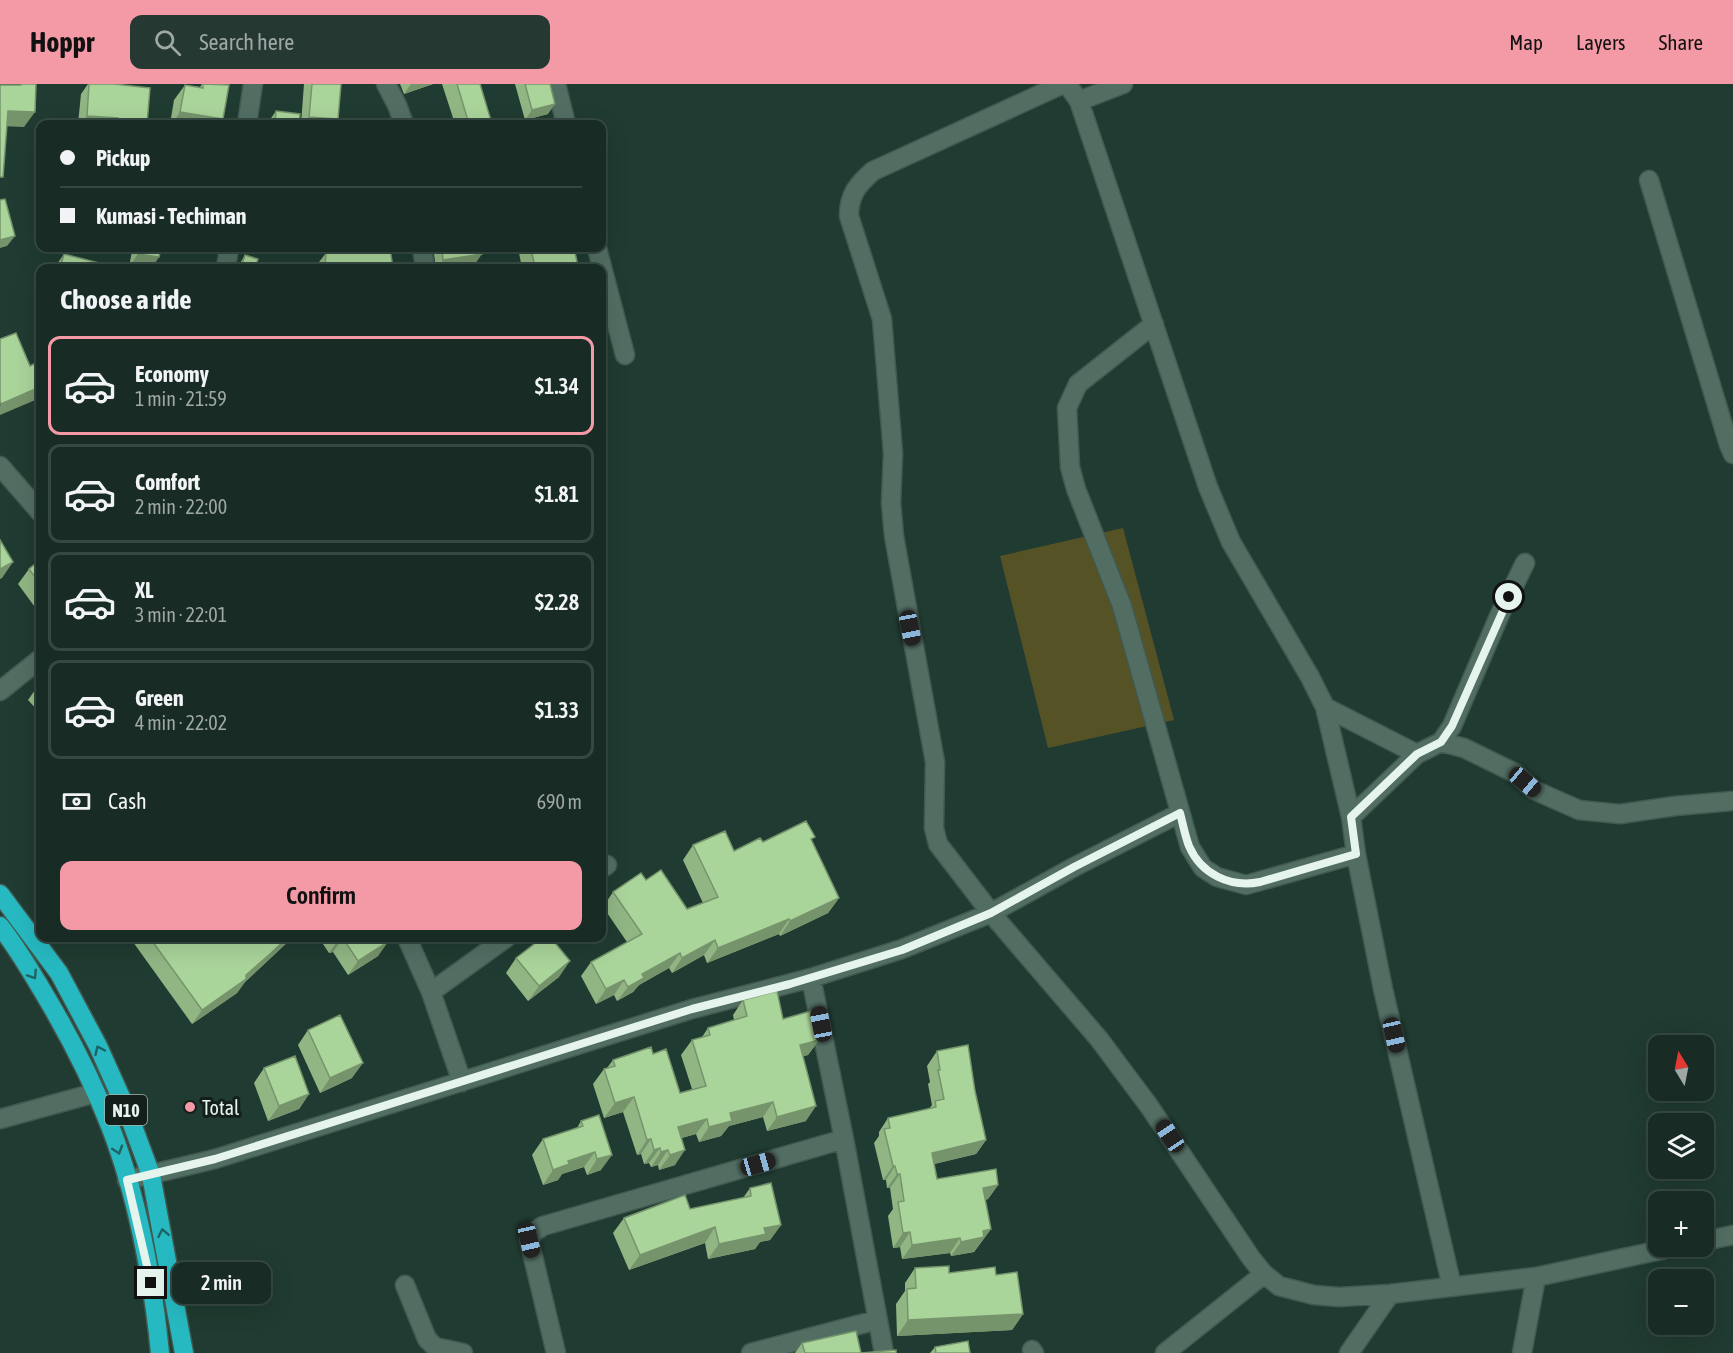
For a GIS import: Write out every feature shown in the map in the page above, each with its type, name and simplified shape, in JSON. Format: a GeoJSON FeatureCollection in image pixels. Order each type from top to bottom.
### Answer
{"type":"FeatureCollection","features":[{"type":"Feature","properties":{"kind":"highway","name":"N10"},"geometry":{"type":"LineString","coordinates":[[0,894],[59,973],[98,1046],[128,1113],[151,1175],[184,1353]]}},
{"type":"Feature","properties":{"kind":"highway","name":"N10"},"geometry":{"type":"LineString","coordinates":[[0,926],[46,996],[71,1040],[110,1125],[127,1180],[151,1283],[160,1353]]}},
{"type":"Feature","properties":{"kind":"street"},"geometry":{"type":"LineString","coordinates":[[248,120],[253,84]]}},
{"type":"Feature","properties":{"kind":"street"},"geometry":{"type":"LineString","coordinates":[[386,84],[403,120]]}},
{"type":"Feature","properties":{"kind":"street"},"geometry":{"type":"LineString","coordinates":[[555,84],[565,120]]}},
{"type":"Feature","properties":{"kind":"street"},"geometry":{"type":"LineString","coordinates":[[1452,1287],[1383,989],[1356,854],[1351,817],[1325,707],[1310,677],[1231,542],[1208,487],[1079,101],[1065,84],[873,171],[861,181],[852,194],[849,204],[849,216],[882,319],[893,453],[891,503],[894,536],[935,762],[934,828],[938,844],[991,913],[1099,1040],[1149,1106],[1251,1258],[1264,1274],[1279,1286],[1314,1295],[1339,1297],[1390,1294],[1452,1287],[1536,1277],[1648,1253]]}},
{"type":"Feature","properties":{"kind":"street"},"geometry":{"type":"LineString","coordinates":[[1079,101],[1123,84]]}},
{"type":"Feature","properties":{"kind":"street"},"geometry":{"type":"LineString","coordinates":[[1649,180],[1733,454]]}},
{"type":"Feature","properties":{"kind":"street"},"geometry":{"type":"LineString","coordinates":[[606,282],[625,355]]}},
{"type":"Feature","properties":{"kind":"street"},"geometry":{"type":"LineString","coordinates":[[1154,324],[1078,384],[1066,408],[1070,467],[1076,489],[1122,606],[1190,847],[1203,868],[1217,877],[1246,885],[1356,854]]}},
{"type":"Feature","properties":{"kind":"street"},"geometry":{"type":"LineString","coordinates":[[0,466],[36,508]]}},
{"type":"Feature","properties":{"kind":"street"},"geometry":{"type":"LineString","coordinates":[[1351,817],[1417,754],[1441,742],[1452,726],[1500,614],[1526,564]]}},
{"type":"Feature","properties":{"kind":"street"},"geometry":{"type":"LineString","coordinates":[[0,691],[36,662]]}},
{"type":"Feature","properties":{"kind":"street"},"geometry":{"type":"LineString","coordinates":[[1325,707],[1417,754]]}},
{"type":"Feature","properties":{"kind":"street"},"geometry":{"type":"LineString","coordinates":[[1441,742],[1464,748],[1515,773],[1534,790],[1579,810],[1620,814],[1733,801]]}},
{"type":"Feature","properties":{"kind":"street"},"geometry":{"type":"LineString","coordinates":[[127,1180],[215,1159],[692,1009],[811,978],[902,950],[991,913],[1074,867],[1180,813]]}},
{"type":"Feature","properties":{"kind":"street"},"geometry":{"type":"LineString","coordinates":[[409,942],[431,992],[462,1082]]}},
{"type":"Feature","properties":{"kind":"street"},"geometry":{"type":"LineString","coordinates":[[431,992],[500,942]]}},
{"type":"Feature","properties":{"kind":"street"},"geometry":{"type":"LineString","coordinates":[[811,978],[884,1353]]}},
{"type":"Feature","properties":{"kind":"street"},"geometry":{"type":"LineString","coordinates":[[0,1119],[95,1092]]}},
{"type":"Feature","properties":{"kind":"street"},"geometry":{"type":"LineString","coordinates":[[556,1353],[529,1240],[534,1232],[543,1226],[844,1139]]}},
{"type":"Feature","properties":{"kind":"street"},"geometry":{"type":"LineString","coordinates":[[1714,1239],[1733,1235]]}},
{"type":"Feature","properties":{"kind":"street"},"geometry":{"type":"LineString","coordinates":[[1165,1353],[1264,1274]]}},
{"type":"Feature","properties":{"kind":"street"},"geometry":{"type":"LineString","coordinates":[[1522,1353],[1536,1277]]}},
{"type":"Feature","properties":{"kind":"street"},"geometry":{"type":"LineString","coordinates":[[405,1285],[427,1339],[435,1347],[463,1353]]}},
{"type":"Feature","properties":{"kind":"street"},"geometry":{"type":"LineString","coordinates":[[1349,1353],[1390,1294]]}},
{"type":"Feature","properties":{"kind":"street"},"geometry":{"type":"LineString","coordinates":[[752,1353],[877,1320]]}},
{"type":"Feature","properties":{"kind":"shaded area"},"geometry":{"type":"Polygon","coordinates":[[[1123,528],[1174,720],[1048,748],[1000,556],[1123,528]]]}},
{"type":"Feature","properties":{"kind":"building"},"geometry":{"type":"Polygon","coordinates":[[[36,84],[35,112],[8,111],[3,177],[0,177],[0,85],[36,84]]]}},
{"type":"Feature","properties":{"kind":"building"},"geometry":{"type":"Polygon","coordinates":[[[89,84],[150,88],[147,120],[117,120],[118,118],[87,116],[89,84]]]}},
{"type":"Feature","properties":{"kind":"building"},"geometry":{"type":"Polygon","coordinates":[[[203,84],[229,85],[223,119],[180,112],[185,85],[203,88],[203,84]]]}},
{"type":"Feature","properties":{"kind":"building"},"geometry":{"type":"Polygon","coordinates":[[[312,84],[341,84],[338,119],[309,117],[312,84]]]}},
{"type":"Feature","properties":{"kind":"building"},"geometry":{"type":"Polygon","coordinates":[[[457,84],[480,84],[491,120],[468,120],[457,84]]]}},
{"type":"Feature","properties":{"kind":"building"},"geometry":{"type":"Polygon","coordinates":[[[525,84],[550,84],[555,104],[532,110],[525,84]]]}},
{"type":"Feature","properties":{"kind":"building"},"geometry":{"type":"Polygon","coordinates":[[[276,111],[300,114],[299,120],[275,120],[276,111]]]}},
{"type":"Feature","properties":{"kind":"building"},"geometry":{"type":"Polygon","coordinates":[[[5,199],[15,236],[0,240],[0,200],[5,199]]]}},
{"type":"Feature","properties":{"kind":"building"},"geometry":{"type":"Polygon","coordinates":[[[138,252],[160,252],[159,257],[138,254],[138,252]]]}},
{"type":"Feature","properties":{"kind":"building"},"geometry":{"type":"Polygon","coordinates":[[[326,252],[391,252],[392,264],[325,264],[326,252]]]}},
{"type":"Feature","properties":{"kind":"building"},"geometry":{"type":"Polygon","coordinates":[[[442,252],[482,252],[482,254],[443,260],[442,252]]]}},
{"type":"Feature","properties":{"kind":"building"},"geometry":{"type":"Polygon","coordinates":[[[532,252],[575,252],[578,264],[534,264],[532,252]]]}},
{"type":"Feature","properties":{"kind":"building"},"geometry":{"type":"Polygon","coordinates":[[[64,254],[103,264],[61,264],[64,254]]]}},
{"type":"Feature","properties":{"kind":"building"},"geometry":{"type":"Polygon","coordinates":[[[245,255],[258,259],[256,264],[242,264],[245,255]]]}},
{"type":"Feature","properties":{"kind":"building"},"geometry":{"type":"Polygon","coordinates":[[[16,333],[30,366],[36,363],[36,389],[1,404],[0,401],[0,339],[16,333]]]}},
{"type":"Feature","properties":{"kind":"building"},"geometry":{"type":"Polygon","coordinates":[[[0,540],[13,562],[0,569],[0,540]]]}},
{"type":"Feature","properties":{"kind":"building"},"geometry":{"type":"Polygon","coordinates":[[[36,563],[36,579],[29,569],[36,563]]]}},
{"type":"Feature","properties":{"kind":"building"},"geometry":{"type":"Polygon","coordinates":[[[806,821],[815,837],[811,839],[839,898],[790,921],[789,919],[718,948],[715,940],[682,958],[680,953],[642,974],[644,978],[628,987],[624,980],[606,989],[591,962],[642,934],[613,892],[641,873],[646,880],[661,870],[687,909],[718,897],[693,845],[725,831],[734,851],[760,838],[763,842],[806,821]]]}},
{"type":"Feature","properties":{"kind":"building"},"geometry":{"type":"Polygon","coordinates":[[[153,942],[283,942],[246,975],[246,979],[202,1010],[153,942]]]}},
{"type":"Feature","properties":{"kind":"building"},"geometry":{"type":"Polygon","coordinates":[[[346,942],[388,942],[358,961],[346,942]]]}},
{"type":"Feature","properties":{"kind":"building"},"geometry":{"type":"Polygon","coordinates":[[[537,942],[554,942],[570,961],[539,986],[516,958],[537,942]]]}},
{"type":"Feature","properties":{"kind":"building"},"geometry":{"type":"Polygon","coordinates":[[[777,991],[783,1019],[811,1011],[819,1040],[800,1045],[816,1106],[777,1117],[773,1102],[730,1113],[732,1121],[709,1127],[707,1119],[678,1127],[685,1150],[670,1155],[668,1150],[661,1152],[660,1148],[654,1150],[651,1139],[647,1140],[634,1097],[615,1103],[604,1069],[615,1066],[613,1060],[651,1047],[653,1054],[666,1049],[680,1093],[706,1086],[692,1040],[710,1035],[708,1028],[747,1016],[743,1000],[777,991]]]}},
{"type":"Feature","properties":{"kind":"building"},"geometry":{"type":"Polygon","coordinates":[[[340,1015],[363,1063],[330,1078],[308,1030],[340,1015]]]}},
{"type":"Feature","properties":{"kind":"building"},"geometry":{"type":"Polygon","coordinates":[[[968,1045],[986,1140],[932,1153],[937,1179],[996,1169],[998,1185],[983,1188],[991,1229],[983,1231],[984,1237],[961,1242],[960,1238],[912,1245],[910,1232],[903,1233],[898,1202],[904,1201],[900,1174],[897,1174],[893,1166],[884,1129],[890,1128],[888,1118],[936,1107],[935,1101],[944,1099],[937,1051],[968,1045]]]}},
{"type":"Feature","properties":{"kind":"building"},"geometry":{"type":"Polygon","coordinates":[[[295,1056],[309,1094],[279,1106],[264,1068],[295,1056]]]}},
{"type":"Feature","properties":{"kind":"building"},"geometry":{"type":"Polygon","coordinates":[[[599,1115],[612,1155],[597,1159],[595,1152],[568,1161],[569,1164],[553,1170],[543,1139],[583,1126],[581,1121],[599,1115]]]}},
{"type":"Feature","properties":{"kind":"building"},"geometry":{"type":"Polygon","coordinates":[[[771,1183],[781,1225],[764,1228],[766,1234],[719,1244],[715,1227],[640,1255],[624,1218],[685,1195],[690,1209],[751,1196],[750,1188],[771,1183]]]}},
{"type":"Feature","properties":{"kind":"building"},"geometry":{"type":"Polygon","coordinates":[[[949,1266],[949,1273],[995,1267],[996,1275],[1017,1272],[1023,1314],[908,1320],[907,1289],[916,1288],[915,1268],[949,1266]]]}},
{"type":"Feature","properties":{"kind":"building"},"geometry":{"type":"Polygon","coordinates":[[[856,1331],[861,1353],[805,1353],[802,1343],[856,1331]]]}},
{"type":"Feature","properties":{"kind":"building"},"geometry":{"type":"Polygon","coordinates":[[[968,1341],[970,1353],[936,1353],[935,1347],[968,1341]]]}},
{"type":"Feature","properties":{"kind":"building"},"geometry":{"type":"Polygon","coordinates":[[[896,1350],[896,1353],[861,1353],[896,1350]]]}},
{"type":"Feature","properties":{"kind":"place","name":"Total"},"geometry":{"type":"Point","coordinates":[190,1107]}},
{"type":"Feature","properties":{"kind":"route"},"geometry":{"type":"LineString","coordinates":[[151,1283],[127,1180],[215,1159],[692,1009],[790,984],[902,950],[991,913],[1074,867],[1180,813],[1190,847],[1203,868],[1231,882],[1246,885],[1260,882],[1356,854],[1351,817],[1417,754],[1441,742],[1452,726],[1509,597]]}}]}
